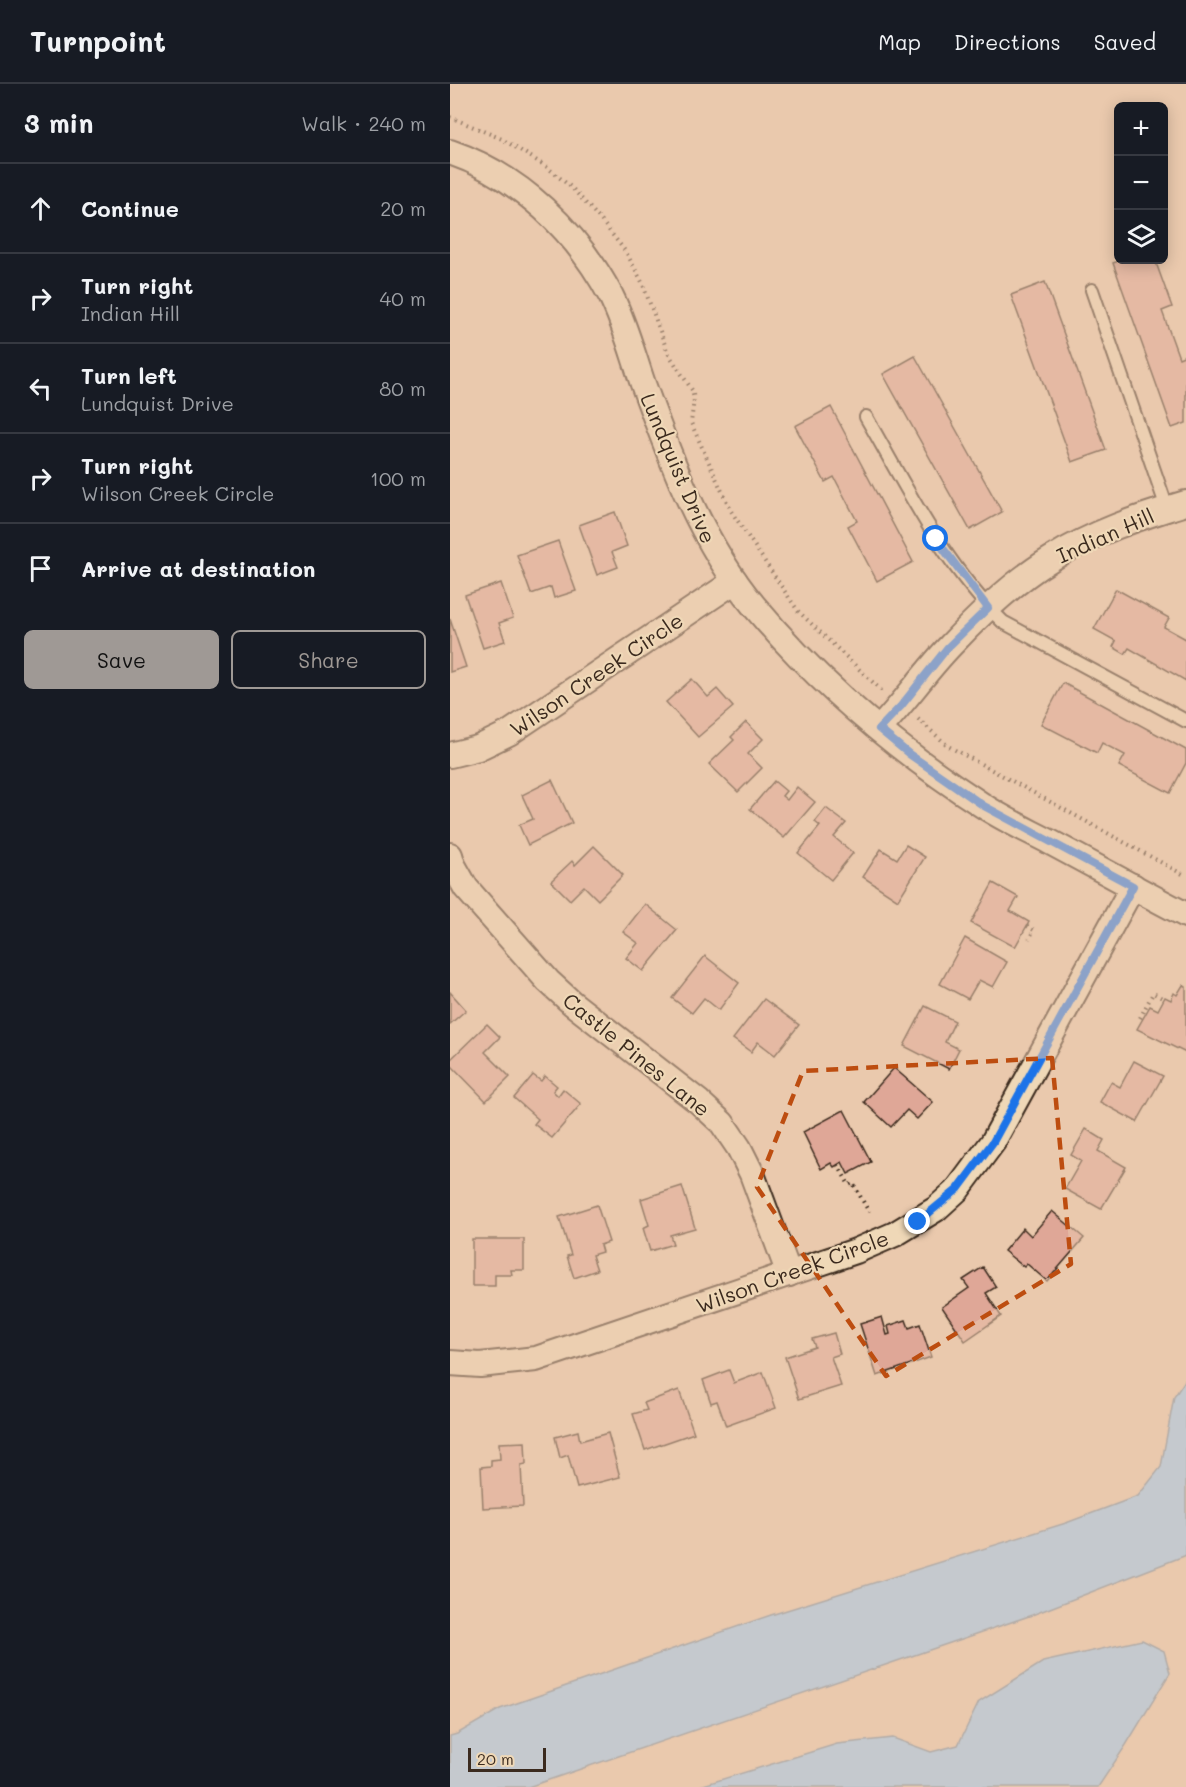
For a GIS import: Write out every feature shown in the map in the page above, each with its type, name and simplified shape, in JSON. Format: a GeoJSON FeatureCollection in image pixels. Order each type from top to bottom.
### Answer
{"type":"FeatureCollection","features":[{"type":"Feature","properties":{"kind":"street","name":"Lundquist Drive"},"geometry":{"type":"LineString","coordinates":[[450,152],[488,170],[544,207],[591,263],[611,297],[623,325],[667,447],[699,521],[718,555],[751,603],[786,643],[909,754],[984,806],[1186,915]]}},
{"type":"Feature","properties":{"kind":"street","name":"Indian Hill"},"geometry":{"type":"LineString","coordinates":[[879,729],[901,706],[948,647],[988,608],[1049,559],[1115,526],[1176,506]]}},
{"type":"Feature","properties":{"kind":"street","name":"Wilson Creek Circle"},"geometry":{"type":"LineString","coordinates":[[450,755],[478,748],[509,733],[735,580]]}},
{"type":"Feature","properties":{"kind":"street","name":"Castle Pines Lane"},"geometry":{"type":"LineString","coordinates":[[450,855],[466,888],[549,981],[572,1003],[699,1102],[722,1123],[739,1148],[752,1174],[789,1274]]}},
{"type":"Feature","properties":{"kind":"street","name":"Wilson Creek Circle"},"geometry":{"type":"LineString","coordinates":[[450,1363],[480,1365],[536,1359],[856,1251],[895,1234],[927,1215],[958,1189],[993,1142],[1133,886]]}},
{"type":"Feature","properties":{"kind":"lane"},"geometry":{"type":"LineString","coordinates":[[1092,290],[1176,506]]}},
{"type":"Feature","properties":{"kind":"lane"},"geometry":{"type":"LineString","coordinates":[[866,417],[936,539],[988,608],[1003,622],[1186,721]]}},
{"type":"Feature","properties":{"kind":"path"},"geometry":{"type":"LineString","coordinates":[[450,117],[481,129]]}},
{"type":"Feature","properties":{"kind":"path"},"geometry":{"type":"LineString","coordinates":[[691,423],[731,511],[798,611],[885,693]]}},
{"type":"Feature","properties":{"kind":"path"},"geometry":{"type":"LineString","coordinates":[[918,719],[948,746],[1186,876]]}},
{"type":"Feature","properties":{"kind":"path"},"geometry":{"type":"LineString","coordinates":[[1027,926],[1034,930],[1029,939]]}},
{"type":"Feature","properties":{"kind":"path"},"geometry":{"type":"LineString","coordinates":[[1140,1018],[1153,993],[1164,999]]}},
{"type":"Feature","properties":{"kind":"path"},"geometry":{"type":"LineString","coordinates":[[838,1165],[849,1185],[853,1183],[869,1212]]}},
{"type":"Feature","properties":{"kind":"highlighted area"},"geometry":{"type":"Polygon","coordinates":[[[1052,1058],[1071,1264],[886,1376],[757,1187],[803,1071],[1052,1058]]]}},
{"type":"Feature","properties":{"kind":"water"},"geometry":{"type":"Polygon","coordinates":[[[1186,1379],[1186,1555],[1032,1615],[528,1787],[450,1787],[450,1736],[500,1709],[771,1615],[1066,1523],[1138,1496],[1161,1467],[1174,1397],[1186,1379]]]}},
{"type":"Feature","properties":{"kind":"water"},"geometry":{"type":"Polygon","coordinates":[[[1142,1640],[1164,1651],[1170,1673],[1098,1787],[697,1787],[837,1744],[893,1738],[931,1752],[958,1745],[979,1702],[1043,1662],[1142,1640]]]}},
{"type":"Feature","properties":{"kind":"building"},"geometry":{"type":"Polygon","coordinates":[[[1113,263],[1156,264],[1172,307],[1162,311],[1179,358],[1186,355],[1186,423],[1172,428],[1113,263]]]}},
{"type":"Feature","properties":{"kind":"building"},"geometry":{"type":"Polygon","coordinates":[[[1045,282],[1106,450],[1072,462],[1011,295],[1045,282]]]}},
{"type":"Feature","properties":{"kind":"building"},"geometry":{"type":"Polygon","coordinates":[[[915,356],[1002,512],[970,530],[883,374],[915,356]]]}},
{"type":"Feature","properties":{"kind":"building"},"geometry":{"type":"Polygon","coordinates":[[[831,407],[913,562],[877,581],[848,526],[857,521],[834,477],[825,482],[795,426],[831,407]]]}},
{"type":"Feature","properties":{"kind":"building"},"geometry":{"type":"Polygon","coordinates":[[[615,512],[627,546],[612,552],[618,567],[597,575],[579,525],[615,512]]]}},
{"type":"Feature","properties":{"kind":"building"},"geometry":{"type":"Polygon","coordinates":[[[558,541],[576,591],[554,598],[551,587],[531,594],[517,555],[558,541]]]}},
{"type":"Feature","properties":{"kind":"building"},"geometry":{"type":"Polygon","coordinates":[[[501,583],[513,618],[499,623],[505,641],[483,648],[465,595],[501,583]]]}},
{"type":"Feature","properties":{"kind":"building"},"geometry":{"type":"Polygon","coordinates":[[[1116,589],[1169,618],[1164,627],[1186,639],[1186,681],[1129,648],[1125,654],[1113,647],[1116,641],[1094,629],[1116,589]]]}},
{"type":"Feature","properties":{"kind":"building"},"geometry":{"type":"Polygon","coordinates":[[[450,619],[466,667],[450,672],[450,619]]]}},
{"type":"Feature","properties":{"kind":"building"},"geometry":{"type":"Polygon","coordinates":[[[692,679],[708,697],[717,689],[733,707],[698,737],[666,702],[692,679]]]}},
{"type":"Feature","properties":{"kind":"building"},"geometry":{"type":"Polygon","coordinates":[[[1063,683],[1186,750],[1186,763],[1170,793],[1119,766],[1125,755],[1102,743],[1097,753],[1041,724],[1063,683]]]}},
{"type":"Feature","properties":{"kind":"building"},"geometry":{"type":"Polygon","coordinates":[[[746,722],[763,739],[748,754],[762,768],[738,792],[709,764],[734,740],[731,737],[746,722]]]}},
{"type":"Feature","properties":{"kind":"building"},"geometry":{"type":"Polygon","coordinates":[[[552,780],[572,823],[528,845],[519,825],[533,819],[522,795],[552,780]]]}},
{"type":"Feature","properties":{"kind":"building"},"geometry":{"type":"Polygon","coordinates":[[[774,781],[786,791],[782,796],[787,800],[797,787],[815,802],[784,838],[750,809],[774,781]]]}},
{"type":"Feature","properties":{"kind":"building"},"geometry":{"type":"Polygon","coordinates":[[[826,808],[846,823],[834,837],[853,853],[831,880],[798,853],[820,826],[815,822],[826,808]]]}},
{"type":"Feature","properties":{"kind":"building"},"geometry":{"type":"Polygon","coordinates":[[[906,845],[925,857],[898,900],[863,877],[881,849],[897,859],[906,845]]]}},
{"type":"Feature","properties":{"kind":"building"},"geometry":{"type":"Polygon","coordinates":[[[594,846],[623,875],[598,900],[584,886],[570,900],[551,881],[572,861],[575,865],[594,846]]]}},
{"type":"Feature","properties":{"kind":"building"},"geometry":{"type":"Polygon","coordinates":[[[993,883],[1018,897],[1010,911],[1029,922],[1015,947],[971,923],[993,883]]]}},
{"type":"Feature","properties":{"kind":"building"},"geometry":{"type":"Polygon","coordinates":[[[645,904],[677,930],[643,971],[626,958],[638,943],[623,932],[645,904]]]}},
{"type":"Feature","properties":{"kind":"building"},"geometry":{"type":"Polygon","coordinates":[[[965,938],[1007,962],[993,987],[979,980],[968,999],[940,984],[965,938]]]}},
{"type":"Feature","properties":{"kind":"building"},"geometry":{"type":"Polygon","coordinates":[[[705,956],[739,983],[719,1010],[704,998],[692,1013],[672,998],[705,956]]]}},
{"type":"Feature","properties":{"kind":"building"},"geometry":{"type":"Polygon","coordinates":[[[1183,985],[1186,987],[1186,1053],[1137,1029],[1150,1006],[1158,1010],[1165,997],[1171,1000],[1174,993],[1177,995],[1183,985]]]}},
{"type":"Feature","properties":{"kind":"building"},"geometry":{"type":"Polygon","coordinates":[[[450,992],[466,1010],[450,1024],[450,992]]]}},
{"type":"Feature","properties":{"kind":"building"},"geometry":{"type":"Polygon","coordinates":[[[764,999],[799,1025],[775,1055],[758,1042],[751,1052],[733,1039],[764,999]]]}},
{"type":"Feature","properties":{"kind":"building"},"geometry":{"type":"Polygon","coordinates":[[[925,1006],[955,1021],[945,1042],[959,1049],[949,1069],[904,1046],[925,1006]]]}},
{"type":"Feature","properties":{"kind":"building"},"geometry":{"type":"Polygon","coordinates":[[[487,1024],[500,1037],[485,1052],[510,1077],[486,1101],[450,1064],[450,1060],[487,1024]]]}},
{"type":"Feature","properties":{"kind":"building"},"geometry":{"type":"Polygon","coordinates":[[[1134,1061],[1163,1076],[1137,1122],[1100,1102],[1111,1082],[1120,1087],[1134,1061]]]}},
{"type":"Feature","properties":{"kind":"building"},"geometry":{"type":"Polygon","coordinates":[[[894,1068],[933,1102],[917,1119],[907,1110],[891,1127],[864,1102],[894,1068]]]}},
{"type":"Feature","properties":{"kind":"building"},"geometry":{"type":"Polygon","coordinates":[[[533,1075],[541,1081],[545,1076],[557,1086],[553,1091],[558,1096],[563,1089],[581,1104],[552,1138],[534,1124],[538,1119],[514,1098],[533,1075]]]}},
{"type":"Feature","properties":{"kind":"building"},"geometry":{"type":"Polygon","coordinates":[[[844,1110],[871,1162],[848,1174],[842,1162],[834,1167],[831,1163],[821,1169],[803,1132],[844,1110]]]}},
{"type":"Feature","properties":{"kind":"building"},"geometry":{"type":"Polygon","coordinates":[[[1086,1129],[1104,1140],[1098,1151],[1126,1167],[1101,1209],[1065,1189],[1081,1161],[1071,1155],[1086,1129]]]}},
{"type":"Feature","properties":{"kind":"building"},"geometry":{"type":"Polygon","coordinates":[[[682,1186],[695,1228],[670,1235],[673,1244],[650,1251],[643,1228],[649,1225],[641,1199],[682,1186]]]}},
{"type":"Feature","properties":{"kind":"building"},"geometry":{"type":"Polygon","coordinates":[[[597,1205],[609,1242],[600,1245],[602,1252],[592,1255],[597,1270],[574,1278],[567,1256],[571,1255],[559,1217],[597,1205]]]}},
{"type":"Feature","properties":{"kind":"building"},"geometry":{"type":"Polygon","coordinates":[[[1052,1211],[1084,1238],[1047,1281],[1027,1264],[1024,1267],[1004,1251],[1023,1228],[1031,1236],[1052,1211]]]}},
{"type":"Feature","properties":{"kind":"building"},"geometry":{"type":"Polygon","coordinates":[[[472,1239],[524,1239],[524,1270],[511,1270],[512,1275],[495,1275],[495,1286],[472,1286],[472,1239]]]}},
{"type":"Feature","properties":{"kind":"building"},"geometry":{"type":"Polygon","coordinates":[[[983,1267],[996,1287],[986,1293],[1001,1316],[965,1341],[942,1307],[969,1288],[963,1280],[983,1267]]]}},
{"type":"Feature","properties":{"kind":"building"},"geometry":{"type":"Polygon","coordinates":[[[882,1317],[887,1335],[890,1334],[888,1326],[906,1320],[909,1328],[920,1324],[931,1357],[877,1376],[860,1324],[882,1317]]]}},
{"type":"Feature","properties":{"kind":"building"},"geometry":{"type":"Polygon","coordinates":[[[834,1333],[840,1354],[831,1357],[841,1386],[799,1399],[785,1357],[815,1347],[812,1339],[834,1333]]]}},
{"type":"Feature","properties":{"kind":"building"},"geometry":{"type":"Polygon","coordinates":[[[729,1370],[734,1383],[763,1372],[776,1408],[726,1426],[717,1401],[711,1403],[703,1380],[729,1370]]]}},
{"type":"Feature","properties":{"kind":"building"},"geometry":{"type":"Polygon","coordinates":[[[679,1390],[694,1433],[645,1450],[633,1414],[647,1410],[644,1403],[679,1390]]]}},
{"type":"Feature","properties":{"kind":"building"},"geometry":{"type":"Polygon","coordinates":[[[578,1431],[580,1441],[608,1433],[620,1477],[577,1488],[568,1455],[560,1458],[555,1437],[578,1431]]]}},
{"type":"Feature","properties":{"kind":"building"},"geometry":{"type":"Polygon","coordinates":[[[525,1442],[526,1464],[521,1465],[523,1506],[483,1508],[481,1467],[491,1466],[491,1460],[500,1459],[499,1443],[525,1442]]]}},
{"type":"Feature","properties":{"kind":"route"},"geometry":{"type":"LineString","coordinates":[[918,1222],[958,1189],[993,1142],[1133,886],[984,806],[909,754],[879,729],[901,706],[948,647],[988,608],[936,539]]}}]}
